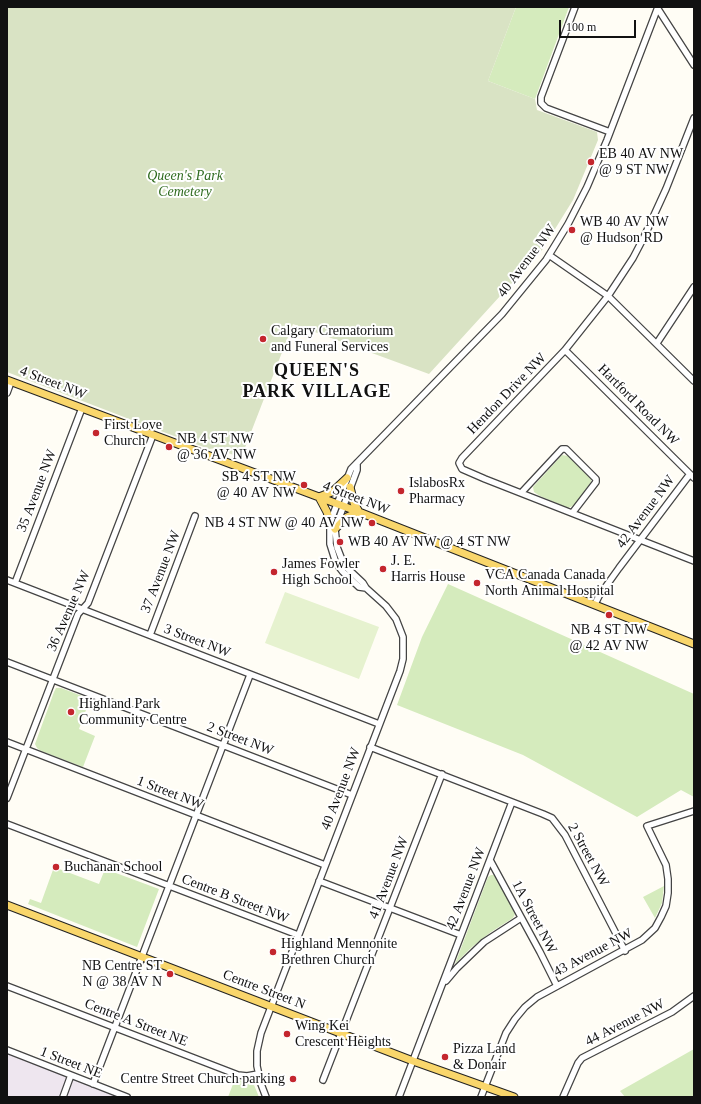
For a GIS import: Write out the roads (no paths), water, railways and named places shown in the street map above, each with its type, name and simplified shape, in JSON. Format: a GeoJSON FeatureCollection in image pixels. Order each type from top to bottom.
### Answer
{"type":"FeatureCollection","features":[{"type":"Feature","properties":{"kind":"main road","name":"4 Street NW"},"geometry":{"type":"LineString","coordinates":[[9,381],[359,512],[694,644]]}},
{"type":"Feature","properties":{"kind":"main road"},"geometry":{"type":"LineString","coordinates":[[330,522],[327,512],[318,497],[332,492],[347,478]]}},
{"type":"Feature","properties":{"kind":"main road"},"geometry":{"type":"LineString","coordinates":[[335,529],[347,517],[359,512],[354,503],[350,487]]}},
{"type":"Feature","properties":{"kind":"main road","name":"Centre Street N"},"geometry":{"type":"LineString","coordinates":[[7,904],[342,1034],[514,1097]]}},
{"type":"Feature","properties":{"kind":"street"},"geometry":{"type":"LineString","coordinates":[[575,7],[541,97],[541,103],[546,108],[610,132]]}},
{"type":"Feature","properties":{"kind":"street"},"geometry":{"type":"LineString","coordinates":[[658,8],[694,65]]}},
{"type":"Feature","properties":{"kind":"street","name":"40 Avenue NW"},"geometry":{"type":"LineString","coordinates":[[266,1097],[258,1074],[258,1043],[402,665],[404,644],[401,630],[393,614],[349,570],[342,560],[337,547],[335,529],[347,478],[351,468],[502,314],[549,254],[578,206],[610,132],[658,8]]}},
{"type":"Feature","properties":{"kind":"street","name":"Hendon Drive NW"},"geometry":{"type":"LineString","coordinates":[[694,118],[666,189],[644,237],[633,258],[608,296],[566,350],[462,458],[460,464],[462,469],[694,561]]}},
{"type":"Feature","properties":{"kind":"street"},"geometry":{"type":"LineString","coordinates":[[549,254],[608,296],[694,380]]}},
{"type":"Feature","properties":{"kind":"street"},"geometry":{"type":"LineString","coordinates":[[657,343],[694,287]]}},
{"type":"Feature","properties":{"kind":"street","name":"Hartford Road NW"},"geometry":{"type":"LineString","coordinates":[[566,350],[692,476]]}},
{"type":"Feature","properties":{"kind":"street"},"geometry":{"type":"LineString","coordinates":[[7,393],[9,381]]}},
{"type":"Feature","properties":{"kind":"street","name":"35 Avenue NW"},"geometry":{"type":"LineString","coordinates":[[15,583],[82,408]]}},
{"type":"Feature","properties":{"kind":"street","name":"36 Avenue NW"},"geometry":{"type":"LineString","coordinates":[[7,798],[78,614],[88,603],[154,435]]}},
{"type":"Feature","properties":{"kind":"street"},"geometry":{"type":"LineString","coordinates":[[522,492],[562,449],[566,449],[596,479],[596,482],[573,512]]}},
{"type":"Feature","properties":{"kind":"street","name":"40 Avenue NW"},"geometry":{"type":"LineString","coordinates":[[357,463],[357,470],[350,487],[330,522],[330,544],[336,563],[342,572],[359,587],[366,588]]}},
{"type":"Feature","properties":{"kind":"street","name":"42 Avenue NW"},"geometry":{"type":"LineString","coordinates":[[595,604],[599,596],[640,540],[692,476]]}},
{"type":"Feature","properties":{"kind":"street","name":"37 Avenue NW"},"geometry":{"type":"LineString","coordinates":[[150,635],[195,516]]}},
{"type":"Feature","properties":{"kind":"street","name":"3 Street NW"},"geometry":{"type":"LineString","coordinates":[[7,580],[379,724]]}},
{"type":"Feature","properties":{"kind":"street","name":"2 Street NW"},"geometry":{"type":"LineString","coordinates":[[7,662],[352,795]]}},
{"type":"Feature","properties":{"kind":"street"},"geometry":{"type":"LineString","coordinates":[[93,1084],[250,674]]}},
{"type":"Feature","properties":{"kind":"street","name":"1 Street NW"},"geometry":{"type":"LineString","coordinates":[[7,742],[325,865]]}},
{"type":"Feature","properties":{"kind":"street","name":"2 Street NW"},"geometry":{"type":"LineString","coordinates":[[370,747],[552,818],[563,831],[625,951]]}},
{"type":"Feature","properties":{"kind":"street","name":"41 Avenue NW"},"geometry":{"type":"LineString","coordinates":[[324,1080],[442,774]]}},
{"type":"Feature","properties":{"kind":"street","name":"42 Avenue NW"},"geometry":{"type":"LineString","coordinates":[[399,1097],[512,802]]}},
{"type":"Feature","properties":{"kind":"street","name":"43 Avenue NW"},"geometry":{"type":"LineString","coordinates":[[482,1097],[499,1048],[510,1026],[531,1002],[557,986],[625,951],[642,940],[655,928],[667,900],[668,879],[666,866],[647,826],[694,811]]}},
{"type":"Feature","properties":{"kind":"street","name":"Centre B Street NW"},"geometry":{"type":"LineString","coordinates":[[7,824],[298,935]]}},
{"type":"Feature","properties":{"kind":"street","name":"1A Street NW"},"geometry":{"type":"LineString","coordinates":[[490,860],[557,986]]}},
{"type":"Feature","properties":{"kind":"street"},"geometry":{"type":"LineString","coordinates":[[319,881],[461,936]]}},
{"type":"Feature","properties":{"kind":"street","name":"42 Avenue NW"},"geometry":{"type":"LineString","coordinates":[[442,985],[484,942],[521,918]]}},
{"type":"Feature","properties":{"kind":"street","name":"Centre A Street NE"},"geometry":{"type":"LineString","coordinates":[[7,986],[238,1075],[247,1076],[258,1074]]}},
{"type":"Feature","properties":{"kind":"street","name":"44 Avenue NW"},"geometry":{"type":"LineString","coordinates":[[563,1097],[578,1063],[582,1058],[672,1012],[694,996]]}},
{"type":"Feature","properties":{"kind":"street","name":"1 Street NE"},"geometry":{"type":"LineString","coordinates":[[7,1050],[127,1097]]}},
{"type":"Feature","properties":{"kind":"street"},"geometry":{"type":"LineString","coordinates":[[63,1097],[72,1075]]}},
{"type":"Feature","properties":{"kind":"place","name":"EB 40 AV NW @ 9 ST NW"},"geometry":{"type":"Point","coordinates":[591,162]}},
{"type":"Feature","properties":{"kind":"place","name":"WB 40 AV NW @ Hudson RD"},"geometry":{"type":"Point","coordinates":[572,230]}},
{"type":"Feature","properties":{"kind":"place","name":"Calgary Crematorium and Funeral Services"},"geometry":{"type":"Point","coordinates":[263,339]}},
{"type":"Feature","properties":{"kind":"place","name":"First Love Church"},"geometry":{"type":"Point","coordinates":[96,433]}},
{"type":"Feature","properties":{"kind":"place","name":"NB 4 ST NW @ 36 AV NW"},"geometry":{"type":"Point","coordinates":[169,447]}},
{"type":"Feature","properties":{"kind":"place","name":"SB 4 ST NW @ 40 AV NW"},"geometry":{"type":"Point","coordinates":[304,485]}},
{"type":"Feature","properties":{"kind":"place","name":"IslabosRx Pharmacy"},"geometry":{"type":"Point","coordinates":[401,491]}},
{"type":"Feature","properties":{"kind":"place","name":"NB 4 ST NW @ 40 AV NW"},"geometry":{"type":"Point","coordinates":[372,523]}},
{"type":"Feature","properties":{"kind":"place","name":"WB 40 AV NW @ 4 ST NW"},"geometry":{"type":"Point","coordinates":[340,542]}},
{"type":"Feature","properties":{"kind":"place","name":"J. E. Harris House"},"geometry":{"type":"Point","coordinates":[383,569]}},
{"type":"Feature","properties":{"kind":"place","name":"James Fowler High School"},"geometry":{"type":"Point","coordinates":[274,572]}},
{"type":"Feature","properties":{"kind":"place","name":"VCA Canada Canada North Animal Hospital"},"geometry":{"type":"Point","coordinates":[477,583]}},
{"type":"Feature","properties":{"kind":"place","name":"NB 4 ST NW @ 42 AV NW"},"geometry":{"type":"Point","coordinates":[609,615]}},
{"type":"Feature","properties":{"kind":"place","name":"Highland Park Community Centre"},"geometry":{"type":"Point","coordinates":[71,712]}},
{"type":"Feature","properties":{"kind":"place","name":"Buchanan School"},"geometry":{"type":"Point","coordinates":[56,867]}},
{"type":"Feature","properties":{"kind":"place","name":"Highland Mennonite Brethren Church"},"geometry":{"type":"Point","coordinates":[273,952]}},
{"type":"Feature","properties":{"kind":"place","name":"NB Centre ST N @ 38 AV N"},"geometry":{"type":"Point","coordinates":[170,974]}},
{"type":"Feature","properties":{"kind":"place","name":"Wing Kei Crescent Heights"},"geometry":{"type":"Point","coordinates":[287,1034]}},
{"type":"Feature","properties":{"kind":"place","name":"Pizza Land & Donair"},"geometry":{"type":"Point","coordinates":[445,1057]}},
{"type":"Feature","properties":{"kind":"place","name":"Centre Street Church parking"},"geometry":{"type":"Point","coordinates":[293,1079]}},
{"type":"Feature","properties":{"kind":"district","name":"QUEEN'S PARK VILLAGE"},"geometry":{"type":"Point","coordinates":[317,381]}},
{"type":"Feature","properties":{"kind":"park label","name":"Queen's Park Cemetery"},"geometry":{"type":"Point","coordinates":[185,184]}}]}
